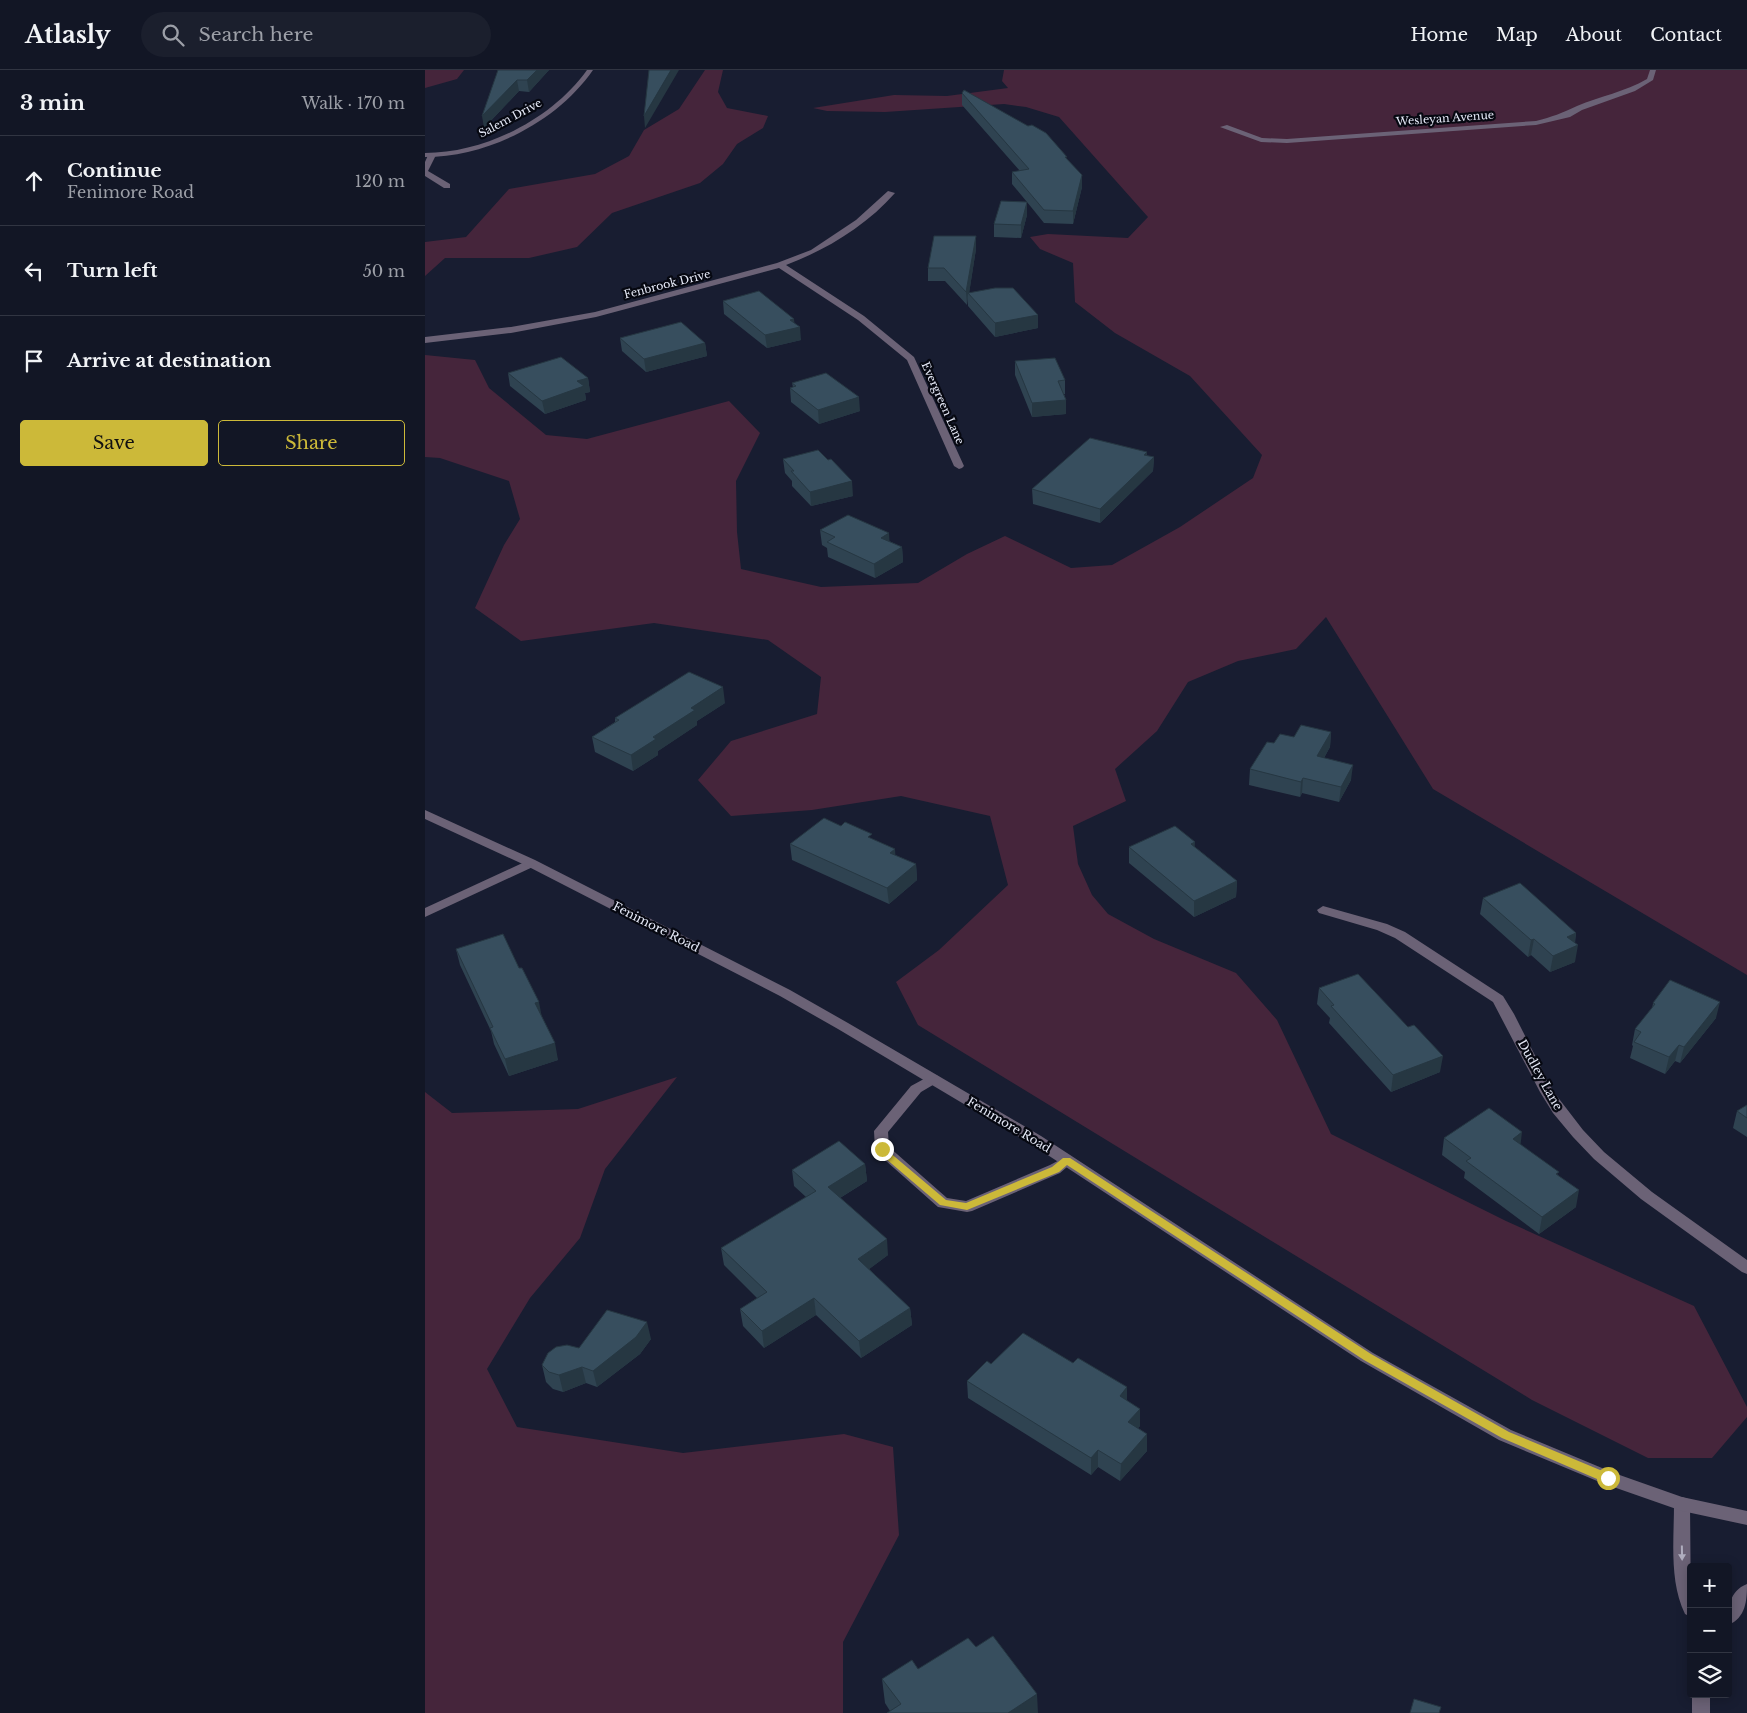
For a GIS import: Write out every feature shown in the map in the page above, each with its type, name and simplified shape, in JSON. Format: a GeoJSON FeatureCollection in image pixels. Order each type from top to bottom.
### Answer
{"type":"FeatureCollection","features":[{"type":"Feature","properties":{"kind":"street","name":"Salem Drive"},"geometry":{"type":"LineString","coordinates":[[428,155],[463,152],[493,141],[537,118],[566,99],[584,80],[590,70]]}},
{"type":"Feature","properties":{"kind":"street","name":"Wesleyan Avenue"},"geometry":{"type":"LineString","coordinates":[[1224,127],[1261,140],[1287,141],[1536,123],[1567,115],[1588,104],[1633,90],[1650,80],[1653,70]]}},
{"type":"Feature","properties":{"kind":"street"},"geometry":{"type":"LineString","coordinates":[[428,155],[425,171],[447,186]]}},
{"type":"Feature","properties":{"kind":"street","name":"Fenbrook Drive"},"geometry":{"type":"LineString","coordinates":[[425,340],[511,330],[596,314],[780,265],[821,247],[859,222],[891,193]]}},
{"type":"Feature","properties":{"kind":"street","name":"Evergreen Lane"},"geometry":{"type":"LineString","coordinates":[[780,265],[861,318],[911,359],[959,466]]}},
{"type":"Feature","properties":{"kind":"street","name":"Fenimore Road"},"geometry":{"type":"LineString","coordinates":[[425,814],[531,863],[785,993],[1036,1140],[1367,1357],[1505,1435],[1608,1478],[1682,1504],[1747,1518]]}},
{"type":"Feature","properties":{"kind":"street"},"geometry":{"type":"LineString","coordinates":[[425,913],[531,863]]}},
{"type":"Feature","properties":{"kind":"street","name":"Dudley Lane"},"geometry":{"type":"LineString","coordinates":[[1323,910],[1382,927],[1400,935],[1498,999],[1507,1009],[1514,1028],[1557,1108],[1574,1129],[1641,1190],[1747,1268]]}},
{"type":"Feature","properties":{"kind":"street"},"geometry":{"type":"LineString","coordinates":[[933,1079],[916,1089],[881,1131],[882,1149],[943,1203],[967,1207],[1055,1170],[1067,1161]]}},
{"type":"Feature","properties":{"kind":"street"},"geometry":{"type":"LineString","coordinates":[[1682,1504],[1683,1576],[1691,1608]]}},
{"type":"Feature","properties":{"kind":"street"},"geometry":{"type":"LineString","coordinates":[[1732,1611],[1747,1592]]}},
{"type":"Feature","properties":{"kind":"street"},"geometry":{"type":"LineString","coordinates":[[1701,1698],[1701,1713]]}},
{"type":"Feature","properties":{"kind":"shaded area"},"geometry":{"type":"Polygon","coordinates":[[[425,70],[464,70],[457,79],[425,88],[425,70]]]}},
{"type":"Feature","properties":{"kind":"shaded area"},"geometry":{"type":"Polygon","coordinates":[[[705,70],[723,70],[718,92],[727,108],[768,116],[763,128],[737,144],[723,164],[700,183],[612,213],[577,247],[529,258],[445,258],[425,276],[425,242],[466,237],[509,189],[595,174],[629,156],[644,130],[679,109],[705,70]]]}},
{"type":"Feature","properties":{"kind":"shaded area"},"geometry":{"type":"Polygon","coordinates":[[[1004,70],[1747,70],[1747,975],[1433,789],[1326,617],[1296,649],[1238,661],[1188,682],[1157,731],[1115,769],[1126,801],[1073,826],[1078,864],[1092,895],[1108,914],[1154,939],[1236,973],[1277,1020],[1331,1134],[1506,1221],[1694,1306],[1747,1407],[1747,1417],[1712,1458],[1648,1458],[1532,1400],[918,1025],[896,982],[939,950],[1008,885],[990,816],[901,796],[812,810],[731,816],[698,780],[731,741],[817,714],[821,677],[768,640],[654,623],[521,641],[475,608],[504,545],[520,519],[509,481],[440,458],[425,457],[425,355],[475,360],[489,388],[546,435],[587,439],[729,401],[760,433],[736,481],[737,532],[741,569],[821,587],[918,583],[967,554],[1005,536],[1071,568],[1112,565],[1180,527],[1253,478],[1262,455],[1190,376],[1115,333],[1075,302],[1073,263],[1040,249],[1030,237],[1048,234],[1128,238],[1148,217],[1059,117],[1026,107],[1004,104],[885,112],[827,111],[813,108],[894,95],[947,96],[1008,88],[1002,81],[1004,70]]]}},
{"type":"Feature","properties":{"kind":"shaded area"},"geometry":{"type":"Polygon","coordinates":[[[677,1077],[605,1169],[580,1238],[530,1298],[487,1369],[517,1427],[683,1453],[844,1434],[893,1447],[899,1535],[843,1642],[843,1713],[425,1713],[425,1092],[452,1113],[578,1109],[677,1077]]]}},
{"type":"Feature","properties":{"kind":"building"},"geometry":{"type":"Polygon","coordinates":[[[498,70],[537,70],[527,80],[517,80],[482,116],[498,70]]]}},
{"type":"Feature","properties":{"kind":"building"},"geometry":{"type":"Polygon","coordinates":[[[649,70],[671,70],[644,116],[649,70]]]}},
{"type":"Feature","properties":{"kind":"building"},"geometry":{"type":"Polygon","coordinates":[[[964,90],[1028,126],[1032,125],[1046,133],[1082,175],[1073,211],[1044,210],[1012,172],[1029,169],[962,93],[964,90]]]}},
{"type":"Feature","properties":{"kind":"building"},"geometry":{"type":"Polygon","coordinates":[[[1001,201],[1027,202],[1021,225],[994,224],[1001,201]]]}},
{"type":"Feature","properties":{"kind":"building"},"geometry":{"type":"Polygon","coordinates":[[[934,236],[976,236],[966,292],[944,268],[928,268],[934,236]]]}},
{"type":"Feature","properties":{"kind":"building"},"geometry":{"type":"Polygon","coordinates":[[[995,288],[1013,288],[1038,315],[995,323],[968,293],[995,288]]]}},
{"type":"Feature","properties":{"kind":"building"},"geometry":{"type":"Polygon","coordinates":[[[759,291],[794,319],[790,320],[800,327],[765,335],[723,301],[759,291]]]}},
{"type":"Feature","properties":{"kind":"building"},"geometry":{"type":"Polygon","coordinates":[[[681,322],[705,343],[644,359],[620,338],[681,322]]]}},
{"type":"Feature","properties":{"kind":"building"},"geometry":{"type":"Polygon","coordinates":[[[561,357],[588,378],[577,381],[584,386],[542,401],[508,373],[561,357]]]}},
{"type":"Feature","properties":{"kind":"building"},"geometry":{"type":"Polygon","coordinates":[[[1055,358],[1065,380],[1058,381],[1066,400],[1032,403],[1015,361],[1055,358]]]}},
{"type":"Feature","properties":{"kind":"building"},"geometry":{"type":"Polygon","coordinates":[[[826,373],[859,397],[818,410],[790,388],[796,386],[792,383],[826,373]]]}},
{"type":"Feature","properties":{"kind":"building"},"geometry":{"type":"Polygon","coordinates":[[[1090,438],[1147,452],[1144,455],[1154,457],[1100,509],[1032,489],[1090,438]]]}},
{"type":"Feature","properties":{"kind":"building"},"geometry":{"type":"Polygon","coordinates":[[[818,450],[828,460],[831,459],[852,481],[810,492],[783,459],[818,450]]]}},
{"type":"Feature","properties":{"kind":"building"},"geometry":{"type":"Polygon","coordinates":[[[848,515],[889,533],[881,538],[902,547],[874,564],[827,542],[835,537],[820,530],[848,515]]]}},
{"type":"Feature","properties":{"kind":"building"},"geometry":{"type":"Polygon","coordinates":[[[689,672],[723,687],[691,708],[695,710],[653,737],[656,739],[631,755],[592,737],[619,720],[615,718],[689,672]]]}},
{"type":"Feature","properties":{"kind":"building"},"geometry":{"type":"Polygon","coordinates":[[[1301,725],[1331,732],[1317,756],[1353,765],[1341,787],[1303,778],[1301,782],[1250,769],[1267,742],[1274,743],[1280,734],[1294,737],[1301,725]]]}},
{"type":"Feature","properties":{"kind":"building"},"geometry":{"type":"Polygon","coordinates":[[[824,818],[841,826],[845,822],[872,834],[868,837],[895,849],[890,853],[916,864],[887,888],[790,844],[824,818]]]}},
{"type":"Feature","properties":{"kind":"building"},"geometry":{"type":"Polygon","coordinates":[[[1175,826],[1195,842],[1191,844],[1237,881],[1194,901],[1129,847],[1175,826]]]}},
{"type":"Feature","properties":{"kind":"building"},"geometry":{"type":"Polygon","coordinates":[[[1520,883],[1576,933],[1567,937],[1578,945],[1553,956],[1534,939],[1531,940],[1483,898],[1520,883]]]}},
{"type":"Feature","properties":{"kind":"building"},"geometry":{"type":"Polygon","coordinates":[[[503,934],[519,968],[522,968],[539,1002],[535,1003],[555,1043],[505,1059],[490,1028],[493,1027],[456,949],[503,934]]]}},
{"type":"Feature","properties":{"kind":"building"},"geometry":{"type":"Polygon","coordinates":[[[1358,974],[1408,1027],[1414,1025],[1443,1056],[1393,1075],[1331,1006],[1334,1005],[1319,988],[1358,974]]]}},
{"type":"Feature","properties":{"kind":"building"},"geometry":{"type":"Polygon","coordinates":[[[1670,980],[1720,1002],[1684,1047],[1679,1045],[1669,1057],[1634,1042],[1641,1032],[1635,1029],[1655,1004],[1653,1003],[1670,980]]]}},
{"type":"Feature","properties":{"kind":"building"},"geometry":{"type":"Polygon","coordinates":[[[1747,1105],[1747,1118],[1737,1111],[1747,1105]]]}},
{"type":"Feature","properties":{"kind":"building"},"geometry":{"type":"Polygon","coordinates":[[[1489,1108],[1522,1132],[1513,1139],[1559,1172],[1556,1174],[1579,1190],[1542,1217],[1466,1161],[1471,1158],[1444,1138],[1489,1108]]]}},
{"type":"Feature","properties":{"kind":"building"},"geometry":{"type":"Polygon","coordinates":[[[839,1141],[865,1164],[828,1187],[887,1239],[858,1259],[910,1308],[859,1341],[814,1298],[762,1331],[740,1309],[767,1292],[721,1248],[816,1191],[792,1170],[839,1141]]]}},
{"type":"Feature","properties":{"kind":"building"},"geometry":{"type":"Polygon","coordinates":[[[607,1310],[647,1322],[636,1337],[593,1371],[582,1367],[559,1375],[549,1372],[542,1365],[548,1353],[556,1347],[567,1345],[579,1348],[607,1310]]]}},
{"type":"Feature","properties":{"kind":"building"},"geometry":{"type":"Polygon","coordinates":[[[1023,1333],[1073,1363],[1078,1358],[1127,1387],[1120,1396],[1140,1409],[1128,1422],[1147,1434],[1121,1464],[1098,1450],[1091,1458],[967,1381],[987,1361],[991,1364],[1023,1333]]]}},
{"type":"Feature","properties":{"kind":"building"},"geometry":{"type":"Polygon","coordinates":[[[993,1636],[1037,1694],[1008,1713],[887,1713],[901,1704],[882,1679],[912,1660],[918,1669],[968,1638],[976,1647],[993,1636]]]}},
{"type":"Feature","properties":{"kind":"building"},"geometry":{"type":"Polygon","coordinates":[[[1414,1699],[1441,1707],[1439,1713],[1410,1713],[1414,1699]]]}},
{"type":"Feature","properties":{"kind":"route"},"geometry":{"type":"LineString","coordinates":[[882,1149],[943,1203],[967,1207],[1055,1170],[1067,1161],[1367,1357],[1505,1435],[1608,1478]]}}]}
